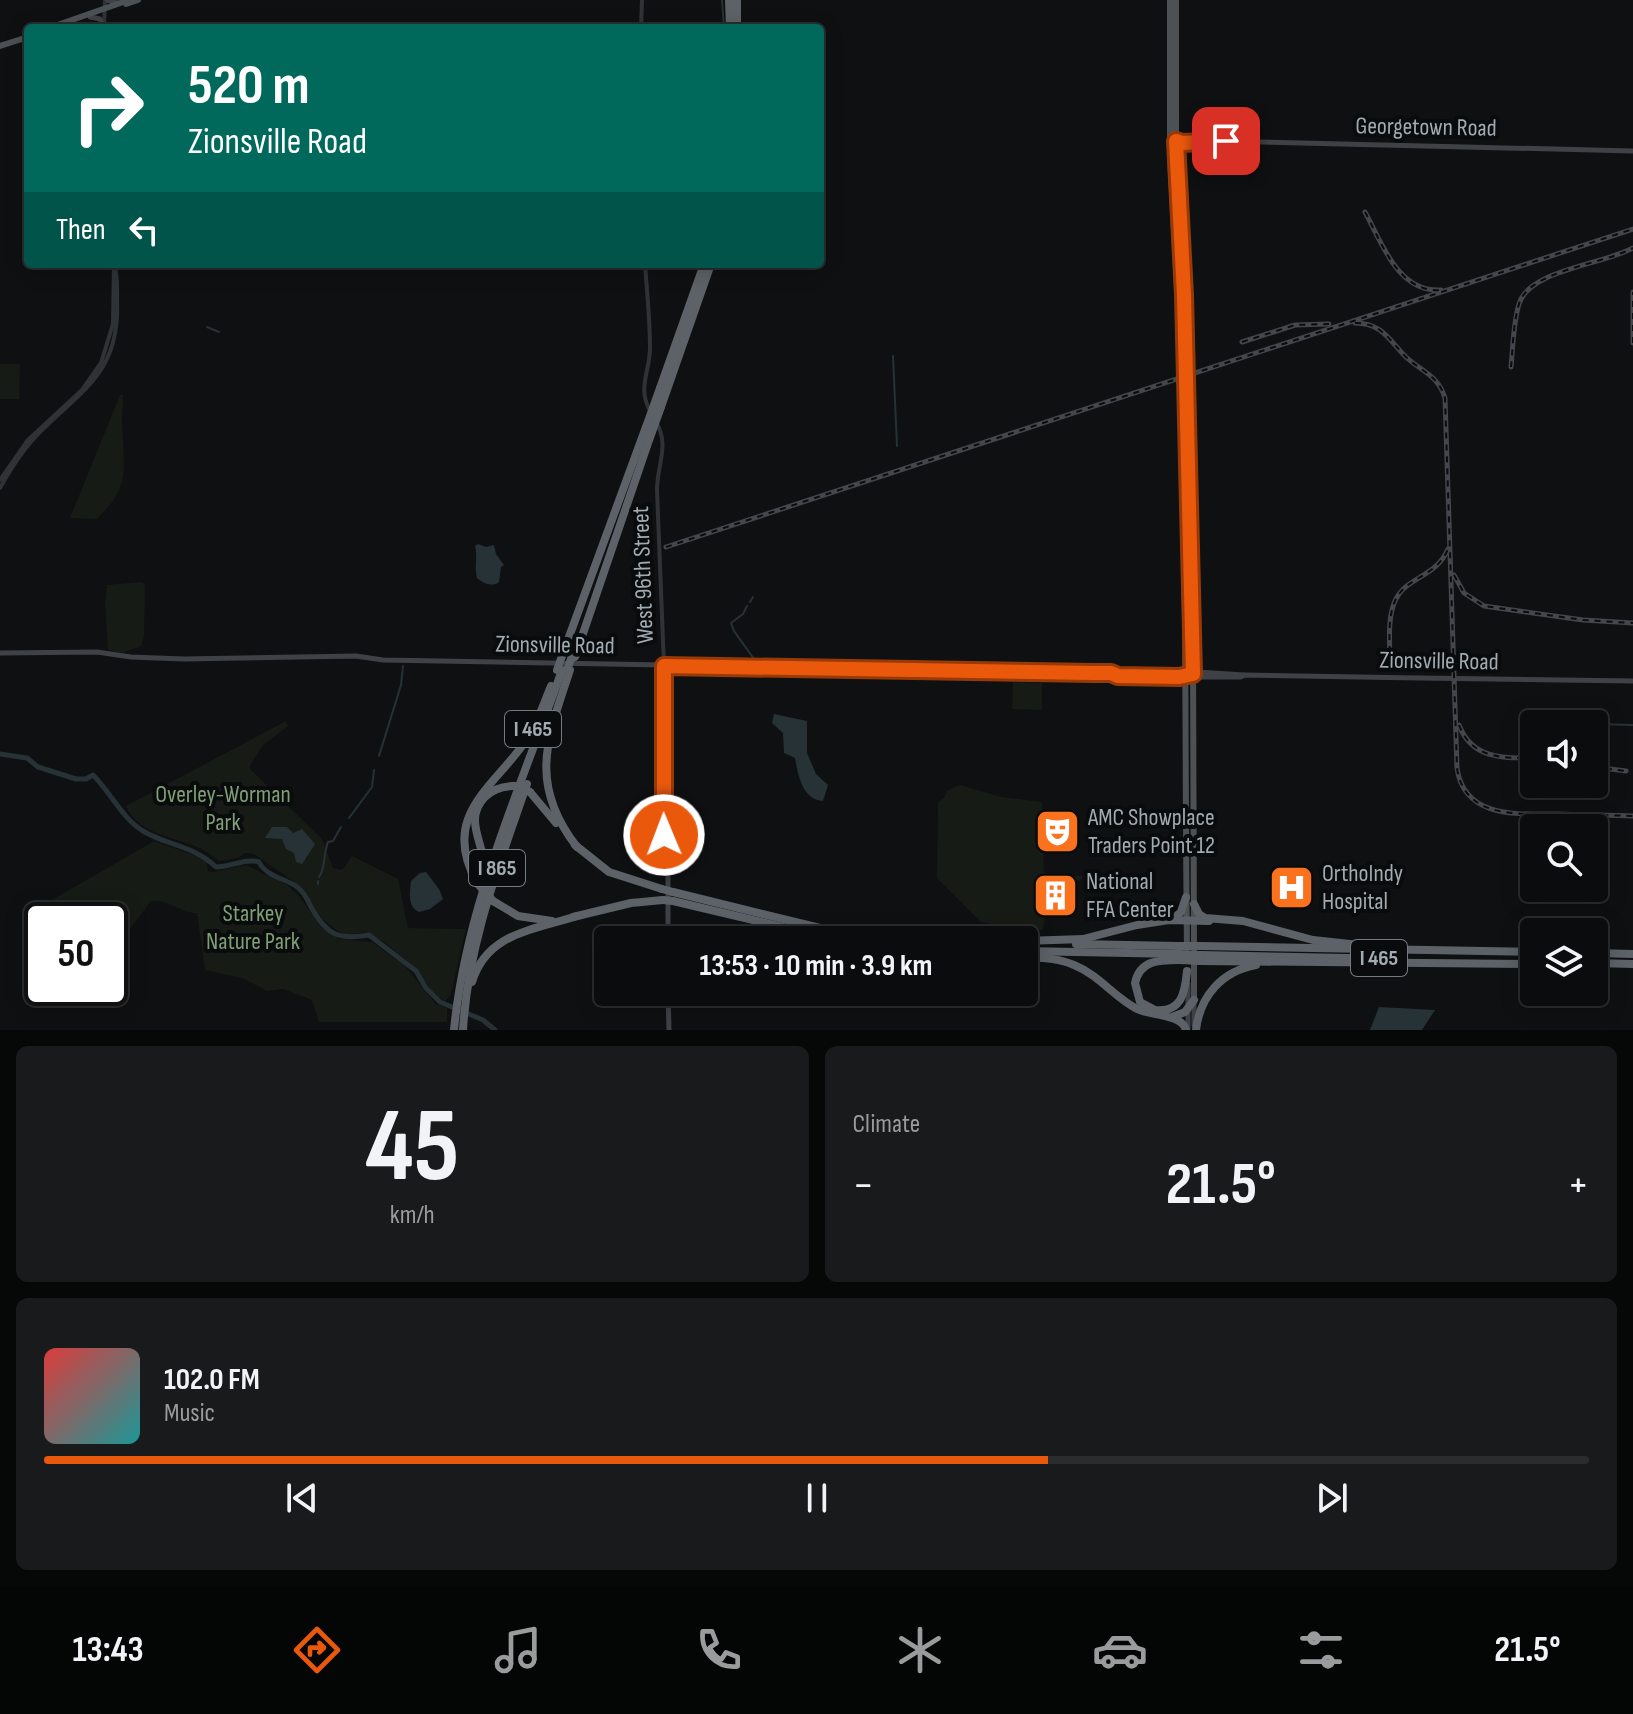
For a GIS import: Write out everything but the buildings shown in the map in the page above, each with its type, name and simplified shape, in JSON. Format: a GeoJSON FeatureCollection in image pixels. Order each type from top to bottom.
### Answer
{"type":"FeatureCollection","features":[{"type":"Feature","properties":{"kind":"highway"},"geometry":{"type":"LineString","coordinates":[[729,0],[730,24]]}},
{"type":"Feature","properties":{"kind":"highway"},"geometry":{"type":"LineString","coordinates":[[737,0],[737,24]]}},
{"type":"Feature","properties":{"kind":"highway","name":"I 865"},"geometry":{"type":"LineString","coordinates":[[464,999],[466,953],[479,902],[569,657],[612,524],[703,268]]}},
{"type":"Feature","properties":{"kind":"highway"},"geometry":{"type":"LineString","coordinates":[[602,560],[647,446],[710,268]]}},
{"type":"Feature","properties":{"kind":"highway"},"geometry":{"type":"LineString","coordinates":[[569,657],[596,591],[596,578]]}},
{"type":"Feature","properties":{"kind":"highway","name":"I 865"},"geometry":{"type":"LineString","coordinates":[[460,1029],[473,951],[487,900],[564,670]]}},
{"type":"Feature","properties":{"kind":"highway","name":"I 465"},"geometry":{"type":"LineString","coordinates":[[564,670],[548,737],[545,765],[552,805],[577,847],[615,875],[662,889],[673,896],[785,926]]}},
{"type":"Feature","properties":{"kind":"highway","name":"I 465"},"geometry":{"type":"LineString","coordinates":[[564,670],[525,741],[482,791],[471,810],[466,845],[469,863],[477,883],[493,901],[531,920],[554,920],[673,896],[811,926]]}},
{"type":"Feature","properties":{"kind":"highway"},"geometry":{"type":"LineString","coordinates":[[479,902],[486,868],[475,829],[476,812],[489,793],[514,786],[530,792],[577,847]]}},
{"type":"Feature","properties":{"kind":"highway"},"geometry":{"type":"LineString","coordinates":[[1169,920],[1179,915],[1186,897]]}},
{"type":"Feature","properties":{"kind":"highway"},"geometry":{"type":"LineString","coordinates":[[1194,904],[1203,917],[1258,924],[1321,942],[1425,950]]}},
{"type":"Feature","properties":{"kind":"highway"},"geometry":{"type":"LineString","coordinates":[[464,999],[478,968],[498,943],[518,932],[577,916]]}},
{"type":"Feature","properties":{"kind":"highway"},"geometry":{"type":"LineString","coordinates":[[1038,941],[1092,937],[1169,920],[1225,919]]}},
{"type":"Feature","properties":{"kind":"highway","name":"I 465"},"geometry":{"type":"LineString","coordinates":[[1038,943],[1179,954]]}},
{"type":"Feature","properties":{"kind":"highway","name":"I 465"},"geometry":{"type":"LineString","coordinates":[[1038,954],[1520,952]]}},
{"type":"Feature","properties":{"kind":"highway"},"geometry":{"type":"LineString","coordinates":[[1608,953],[1633,954]]}},
{"type":"Feature","properties":{"kind":"highway"},"geometry":{"type":"LineString","coordinates":[[1179,954],[1156,960],[1142,968],[1135,983],[1140,1002],[1155,1010],[1173,1007],[1184,995],[1187,971]]}},
{"type":"Feature","properties":{"kind":"highway"},"geometry":{"type":"LineString","coordinates":[[1201,954],[1296,963]]}},
{"type":"Feature","properties":{"kind":"highway","name":"I 465"},"geometry":{"type":"LineString","coordinates":[[1201,954],[1520,963]]}},
{"type":"Feature","properties":{"kind":"highway"},"geometry":{"type":"LineString","coordinates":[[1038,957],[1072,964],[1091,973],[1131,1006],[1180,1020],[1191,1030],[1206,999],[1224,978],[1250,966],[1296,963],[1520,963]]}},
{"type":"Feature","properties":{"kind":"highway"},"geometry":{"type":"LineString","coordinates":[[1608,963],[1633,964]]}},
{"type":"Feature","properties":{"kind":"highway"},"geometry":{"type":"LineString","coordinates":[[1163,1017],[1177,1016],[1188,1010],[1194,1000]]}},
{"type":"Feature","properties":{"kind":"main road"},"geometry":{"type":"LineString","coordinates":[[70,24],[90,17],[105,5],[129,0]]}},
{"type":"Feature","properties":{"kind":"main road"},"geometry":{"type":"LineString","coordinates":[[59,24],[105,5],[138,0]]}},
{"type":"Feature","properties":{"kind":"main road"},"geometry":{"type":"LineString","coordinates":[[1173,0],[1173,140],[1192,674],[1194,904],[1187,971],[1191,1030]]}},
{"type":"Feature","properties":{"kind":"main road"},"geometry":{"type":"LineString","coordinates":[[90,17],[100,19],[102,24]]}},
{"type":"Feature","properties":{"kind":"main road"},"geometry":{"type":"LineString","coordinates":[[0,46],[24,38]]}},
{"type":"Feature","properties":{"kind":"main road"},"geometry":{"type":"LineString","coordinates":[[1173,140],[1184,286],[1183,358]]}},
{"type":"Feature","properties":{"kind":"main road","name":"Georgetown Road"},"geometry":{"type":"LineString","coordinates":[[1173,140],[1633,151]]}},
{"type":"Feature","properties":{"kind":"main road"},"geometry":{"type":"LineString","coordinates":[[1177,268],[1184,286]]}},
{"type":"Feature","properties":{"kind":"main road","name":"Zionsville Road"},"geometry":{"type":"LineString","coordinates":[[0,653],[97,652],[128,657],[184,659],[356,656],[383,660],[1111,673],[1119,670],[1156,670],[1180,671],[1197,677],[1244,675],[1633,681]]}},
{"type":"Feature","properties":{"kind":"main road","name":"West 96th Street"},"geometry":{"type":"LineString","coordinates":[[664,666],[664,825],[668,926]]}},
{"type":"Feature","properties":{"kind":"main road"},"geometry":{"type":"LineString","coordinates":[[1142,676],[1154,674],[1156,670]]}},
{"type":"Feature","properties":{"kind":"main road","name":"Zionsville Road"},"geometry":{"type":"LineString","coordinates":[[1111,673],[1118,676],[1179,677],[1192,674]]}},
{"type":"Feature","properties":{"kind":"main road"},"geometry":{"type":"LineString","coordinates":[[1191,1030],[1194,1000],[1186,897],[1186,740],[1192,674]]}},
{"type":"Feature","properties":{"kind":"main road"},"geometry":{"type":"LineString","coordinates":[[1186,740],[1190,742],[1193,771]]}},
{"type":"Feature","properties":{"kind":"main road"},"geometry":{"type":"LineString","coordinates":[[668,1006],[669,1030]]}},
{"type":"Feature","properties":{"kind":"street"},"geometry":{"type":"LineString","coordinates":[[641,24],[642,0]]}},
{"type":"Feature","properties":{"kind":"street"},"geometry":{"type":"LineString","coordinates":[[0,480],[28,440],[82,390],[101,363],[113,324],[114,268]]}},
{"type":"Feature","properties":{"kind":"street"},"geometry":{"type":"LineString","coordinates":[[0,488],[31,442],[83,394],[103,366],[117,323],[114,268]]}},
{"type":"Feature","properties":{"kind":"street","name":"West 96th Street"},"geometry":{"type":"LineString","coordinates":[[645,268],[650,354],[643,393],[665,443],[657,477],[664,666]]}},
{"type":"Feature","properties":{"kind":"green space"},"geometry":{"type":"Polygon","coordinates":[[[0,364],[20,364],[19,399],[0,399],[0,364]]]}},
{"type":"Feature","properties":{"kind":"green space"},"geometry":{"type":"Polygon","coordinates":[[[120,395],[123,395],[122,483],[114,500],[97,519],[70,518],[120,395]]]}},
{"type":"Feature","properties":{"kind":"green space"},"geometry":{"type":"Polygon","coordinates":[[[145,584],[141,646],[123,653],[108,650],[107,585],[145,584]]]}},
{"type":"Feature","properties":{"kind":"green space"},"geometry":{"type":"Polygon","coordinates":[[[1013,682],[1042,683],[1042,710],[1012,709],[1013,682]]]}},
{"type":"Feature","properties":{"kind":"green space","name":"Overley-Worman Park"},"geometry":{"type":"Polygon","coordinates":[[[286,721],[288,726],[262,746],[249,768],[322,839],[333,868],[342,870],[352,856],[398,879],[408,928],[466,929],[451,994],[445,1002],[431,990],[418,970],[384,942],[366,932],[346,935],[339,932],[322,919],[300,886],[254,854],[245,853],[238,858],[219,861],[200,848],[147,828],[131,815],[126,806],[286,721]]]}},
{"type":"Feature","properties":{"kind":"green space"},"geometry":{"type":"Polygon","coordinates":[[[960,785],[1001,797],[1042,802],[1044,872],[1048,875],[1085,876],[1075,883],[1055,878],[1044,882],[1046,908],[1043,930],[1038,930],[1038,926],[998,926],[981,922],[937,878],[938,802],[948,790],[960,785]]]}},
{"type":"Feature","properties":{"kind":"green space","name":"Starkey Nature Park"},"geometry":{"type":"Polygon","coordinates":[[[154,841],[202,858],[207,862],[208,871],[246,865],[287,885],[299,896],[321,927],[339,939],[372,942],[404,965],[436,1004],[447,1008],[447,1022],[319,1022],[312,1000],[283,989],[267,991],[242,978],[205,970],[197,913],[165,902],[151,901],[128,932],[128,902],[48,902],[154,841]]]}},
{"type":"Feature","properties":{"kind":"shaded area"},"geometry":{"type":"Polygon","coordinates":[[[494,545],[504,565],[497,584],[488,584],[477,578],[475,546],[486,547],[494,545]]]}},
{"type":"Feature","properties":{"kind":"shaded area"},"geometry":{"type":"Polygon","coordinates":[[[774,714],[807,721],[807,753],[816,774],[828,785],[823,801],[806,792],[795,758],[784,753],[783,733],[772,723],[774,714]]]}},
{"type":"Feature","properties":{"kind":"shaded area"},"geometry":{"type":"Polygon","coordinates":[[[272,827],[287,827],[293,833],[302,829],[315,844],[302,864],[296,862],[294,853],[286,849],[282,839],[265,838],[272,827]]]}},
{"type":"Feature","properties":{"kind":"shaded area"},"geometry":{"type":"Polygon","coordinates":[[[426,872],[443,899],[430,909],[419,912],[411,903],[411,881],[426,872]]]}},
{"type":"Feature","properties":{"kind":"shaded area"},"geometry":{"type":"Polygon","coordinates":[[[1379,1007],[1435,1010],[1422,1030],[1370,1030],[1379,1007]]]}},
{"type":"Feature","properties":{"kind":"waterway"},"geometry":{"type":"LineString","coordinates":[[722,0],[724,24]]}},
{"type":"Feature","properties":{"kind":"waterway"},"geometry":{"type":"LineString","coordinates":[[207,327],[219,332]]}},
{"type":"Feature","properties":{"kind":"waterway"},"geometry":{"type":"LineString","coordinates":[[893,356],[897,446]]}},
{"type":"Feature","properties":{"kind":"waterway"},"geometry":{"type":"LineString","coordinates":[[750,602],[753,597]]}},
{"type":"Feature","properties":{"kind":"waterway"},"geometry":{"type":"LineString","coordinates":[[747,606],[743,614],[731,623],[754,659]]}},
{"type":"Feature","properties":{"kind":"waterway"},"geometry":{"type":"LineString","coordinates":[[755,661],[758,664]]}},
{"type":"Feature","properties":{"kind":"waterway"},"geometry":{"type":"LineString","coordinates":[[379,756],[401,685],[403,666]]}},
{"type":"Feature","properties":{"kind":"waterway"},"geometry":{"type":"LineString","coordinates":[[1608,724],[1633,725]]}},
{"type":"Feature","properties":{"kind":"waterway"},"geometry":{"type":"LineString","coordinates":[[0,754],[27,758],[38,767],[76,779],[93,775],[136,826],[152,836],[190,850],[216,867],[259,862],[270,874],[299,888],[328,930],[350,937],[369,935],[416,971],[426,988],[440,1002],[483,1020],[495,1030]]}},
{"type":"Feature","properties":{"kind":"waterway"},"geometry":{"type":"LineString","coordinates":[[349,818],[372,787],[374,770]]}},
{"type":"Feature","properties":{"kind":"waterway"},"geometry":{"type":"LineString","coordinates":[[319,877],[328,842],[333,841],[341,827]]}},
{"type":"Feature","properties":{"kind":"railway"},"geometry":{"type":"LineString","coordinates":[[1365,212],[1385,251],[1403,275],[1426,289],[1441,290]]}},
{"type":"Feature","properties":{"kind":"railway"},"geometry":{"type":"LineString","coordinates":[[666,547],[1633,229]]}},
{"type":"Feature","properties":{"kind":"railway"},"geometry":{"type":"LineString","coordinates":[[1511,367],[1514,327],[1525,293],[1551,276],[1633,248]]}},
{"type":"Feature","properties":{"kind":"railway"},"geometry":{"type":"LineString","coordinates":[[1633,292],[1633,343]]}},
{"type":"Feature","properties":{"kind":"railway"},"geometry":{"type":"LineString","coordinates":[[1355,323],[1379,329],[1406,357],[1434,379],[1445,398],[1457,768],[1462,785],[1470,797],[1482,805],[1511,813],[1633,816]]}},
{"type":"Feature","properties":{"kind":"railway"},"geometry":{"type":"LineString","coordinates":[[1242,342],[1295,325],[1329,324]]}},
{"type":"Feature","properties":{"kind":"railway"},"geometry":{"type":"LineString","coordinates":[[1390,664],[1390,624],[1395,601],[1406,586],[1436,566],[1448,549]]}},
{"type":"Feature","properties":{"kind":"railway"},"geometry":{"type":"LineString","coordinates":[[1454,575],[1464,593],[1484,606],[1583,620],[1633,623]]}},
{"type":"Feature","properties":{"kind":"railway"},"geometry":{"type":"LineString","coordinates":[[1459,725],[1465,736],[1480,750],[1500,757],[1520,758]]}},
{"type":"Feature","properties":{"kind":"railway"},"geometry":{"type":"LineString","coordinates":[[1608,769],[1626,771]]}},
{"type":"Feature","properties":{"kind":"place","name":"AMC Showplace Traders Point 12"},"geometry":{"type":"Point","coordinates":[1057,831]}},
{"type":"Feature","properties":{"kind":"place","name":"OrthoIndy Hospital"},"geometry":{"type":"Point","coordinates":[1291,887]}},
{"type":"Feature","properties":{"kind":"place","name":"National FFA Center"},"geometry":{"type":"Point","coordinates":[1055,895]}},
{"type":"Feature","properties":{"kind":"route"},"geometry":{"type":"LineString","coordinates":[[664,835],[664,666],[1111,673],[1118,676],[1179,677],[1193,674],[1184,295],[1176,141],[1226,141]]}}]}
